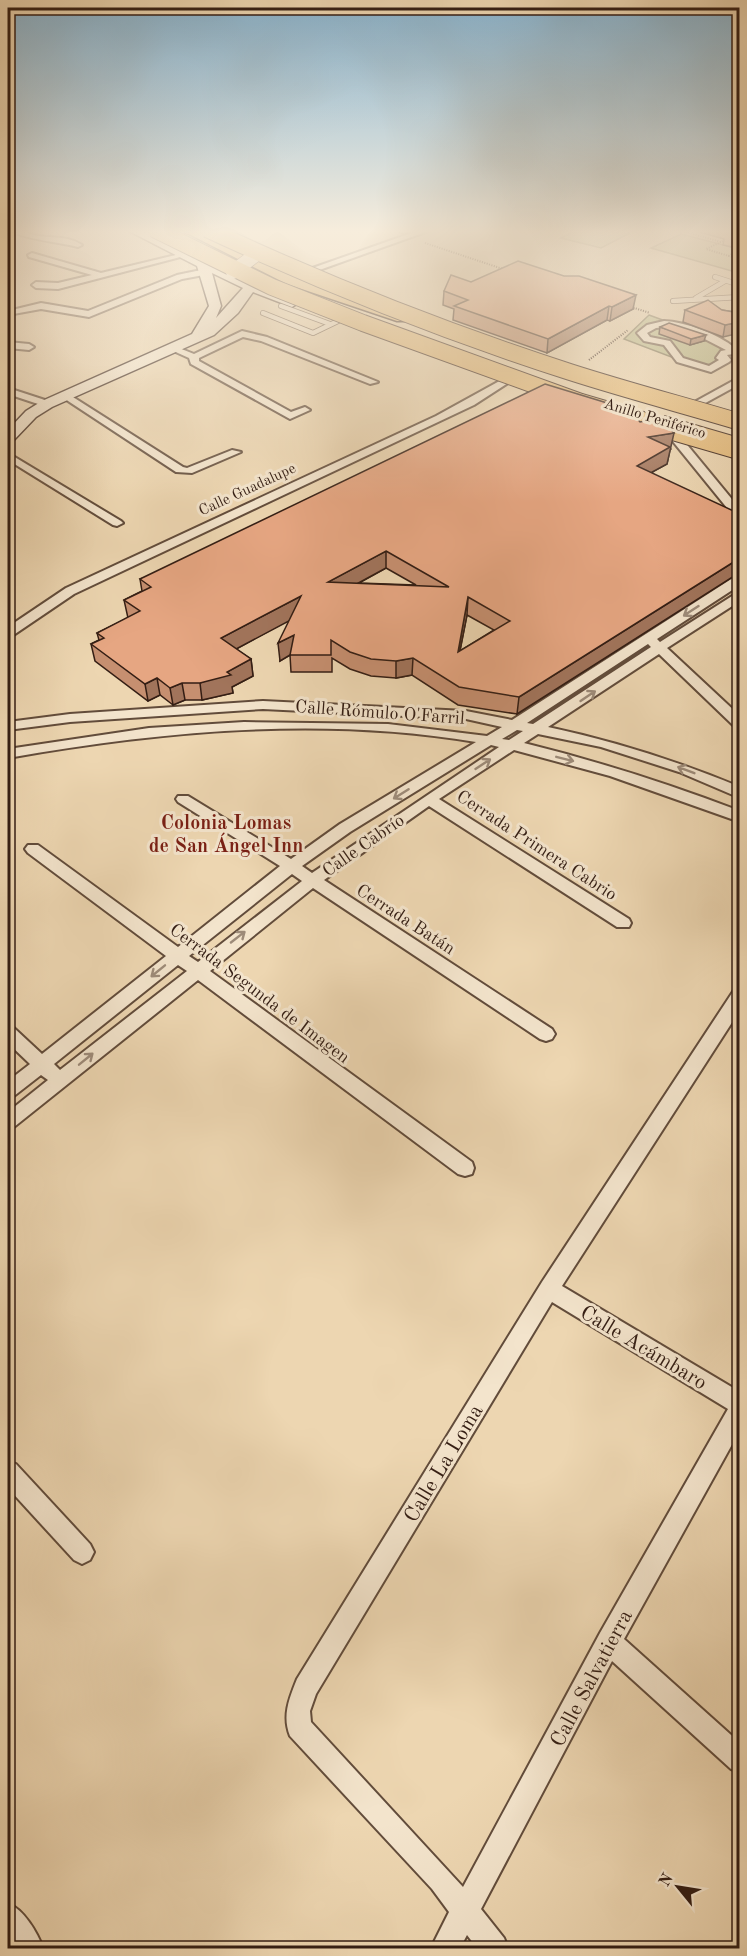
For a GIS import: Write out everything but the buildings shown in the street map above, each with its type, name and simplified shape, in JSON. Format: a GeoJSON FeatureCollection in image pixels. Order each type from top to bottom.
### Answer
{"type":"FeatureCollection","features":[{"type":"Feature","properties":{"kind":"highway"},"geometry":{"type":"LineString","coordinates":[[356,320],[581,402],[740,449]]}},
{"type":"Feature","properties":{"kind":"highway","name":"Anillo Periférico"},"geometry":{"type":"LineString","coordinates":[[371,320],[506,376],[740,444]]}},
{"type":"Feature","properties":{"kind":"highway","name":"Anillo Periférico"},"geometry":{"type":"LineString","coordinates":[[407,320],[600,388],[740,430]]}},
{"type":"Feature","properties":{"kind":"highway"},"geometry":{"type":"LineString","coordinates":[[408,320],[412,322]]}},
{"type":"Feature","properties":{"kind":"highway"},"geometry":{"type":"LineString","coordinates":[[425,320],[570,372],[740,422]]}},
{"type":"Feature","properties":{"kind":"highway"},"geometry":{"type":"LineString","coordinates":[[479,363],[506,376]]}},
{"type":"Feature","properties":{"kind":"main road"},"geometry":{"type":"LineString","coordinates":[[191,340],[209,320]]}},
{"type":"Feature","properties":{"kind":"main road"},"geometry":{"type":"LineString","coordinates":[[8,438],[31,414],[47,404],[210,332],[222,320]]}},
{"type":"Feature","properties":{"kind":"main road"},"geometry":{"type":"LineString","coordinates":[[330,320],[506,376],[573,406],[740,457]]}},
{"type":"Feature","properties":{"kind":"main road"},"geometry":{"type":"LineString","coordinates":[[438,320],[540,359],[740,418]]}},
{"type":"Feature","properties":{"kind":"street"},"geometry":{"type":"LineString","coordinates":[[671,325],[725,344],[736,351],[723,354],[721,358],[726,360],[711,369],[705,369],[680,360],[667,343],[647,339],[642,333],[649,327],[671,325]]}},
{"type":"Feature","properties":{"kind":"street"},"geometry":{"type":"LineString","coordinates":[[174,349],[194,357],[242,334],[264,339],[373,382]]}},
{"type":"Feature","properties":{"kind":"street"},"geometry":{"type":"LineString","coordinates":[[8,345],[29,347]]}},
{"type":"Feature","properties":{"kind":"street"},"geometry":{"type":"LineString","coordinates":[[194,357],[194,362],[290,416],[306,410]]}},
{"type":"Feature","properties":{"kind":"street","name":"Calle Guadalupe"},"geometry":{"type":"LineString","coordinates":[[8,633],[70,591],[440,418],[470,403],[506,376]]}},
{"type":"Feature","properties":{"kind":"street"},"geometry":{"type":"LineString","coordinates":[[694,405],[740,380]]}},
{"type":"Feature","properties":{"kind":"street"},"geometry":{"type":"LineString","coordinates":[[8,391],[47,404]]}},
{"type":"Feature","properties":{"kind":"street"},"geometry":{"type":"LineString","coordinates":[[65,395],[180,470],[188,471],[236,452]]}},
{"type":"Feature","properties":{"kind":"street"},"geometry":{"type":"LineString","coordinates":[[675,437],[740,517]]}},
{"type":"Feature","properties":{"kind":"street"},"geometry":{"type":"LineString","coordinates":[[8,456],[117,523]]}},
{"type":"Feature","properties":{"kind":"street","name":"Calle Cabrío"},"geometry":{"type":"LineString","coordinates":[[8,1122],[196,970],[313,880],[429,799],[540,728],[740,579]]}},
{"type":"Feature","properties":{"kind":"street","name":"Calle Cabrío"},"geometry":{"type":"LineString","coordinates":[[8,1090],[291,866],[345,828],[488,740],[654,643],[740,596]]}},
{"type":"Feature","properties":{"kind":"street"},"geometry":{"type":"LineString","coordinates":[[654,643],[740,724]]}},
{"type":"Feature","properties":{"kind":"street"},"geometry":{"type":"LineString","coordinates":[[8,726],[70,718],[263,705],[466,715],[540,728],[603,743],[684,769],[740,793]]}},
{"type":"Feature","properties":{"kind":"street","name":"Calle Rómulo O'Farril"},"geometry":{"type":"LineString","coordinates":[[8,753],[76,741],[208,727],[338,725],[442,733],[488,740],[576,762],[678,793],[740,817]]}},
{"type":"Feature","properties":{"kind":"street","name":"Cerrada Batán"},"geometry":{"type":"LineString","coordinates":[[183,799],[313,880],[546,1034]]}},
{"type":"Feature","properties":{"kind":"street","name":"Cerrada Primera Cabrio"},"geometry":{"type":"LineString","coordinates":[[429,799],[623,923]]}},
{"type":"Feature","properties":{"kind":"street","name":"Cerrada Segunda de Imagen"},"geometry":{"type":"LineString","coordinates":[[33,849],[465,1168]]}},
{"type":"Feature","properties":{"kind":"street","name":"Calle La Loma"},"geometry":{"type":"LineString","coordinates":[[494,1948],[441,1880],[299,1727],[298,1711],[306,1688],[549,1289],[740,995]]}},
{"type":"Feature","properties":{"kind":"street"},"geometry":{"type":"LineString","coordinates":[[8,1034],[59,1080]]}},
{"type":"Feature","properties":{"kind":"street","name":"Calle Acámbaro"},"geometry":{"type":"LineString","coordinates":[[549,1289],[740,1406]]}},
{"type":"Feature","properties":{"kind":"street","name":"Calle Salvatierra"},"geometry":{"type":"LineString","coordinates":[[445,1948],[609,1642],[740,1406]]}},
{"type":"Feature","properties":{"kind":"street"},"geometry":{"type":"LineString","coordinates":[[8,1472],[82,1552]]}},
{"type":"Feature","properties":{"kind":"street"},"geometry":{"type":"LineString","coordinates":[[609,1642],[740,1760]]}},
{"type":"Feature","properties":{"kind":"street"},"geometry":{"type":"LineString","coordinates":[[8,1917],[29,1948]]}},
{"type":"Feature","properties":{"kind":"lane"},"geometry":{"type":"LineString","coordinates":[[281,320],[313,333],[334,322]]}},
{"type":"Feature","properties":{"kind":"green space"},"geometry":{"type":"Polygon","coordinates":[[[644,320],[663,320],[739,348],[739,355],[708,371],[624,339],[644,320]]]}},
{"type":"Feature","properties":{"kind":"district","name":"Colonia Lomas de San Ángel Inn"},"geometry":{"type":"Point","coordinates":[226,834]}}]}
